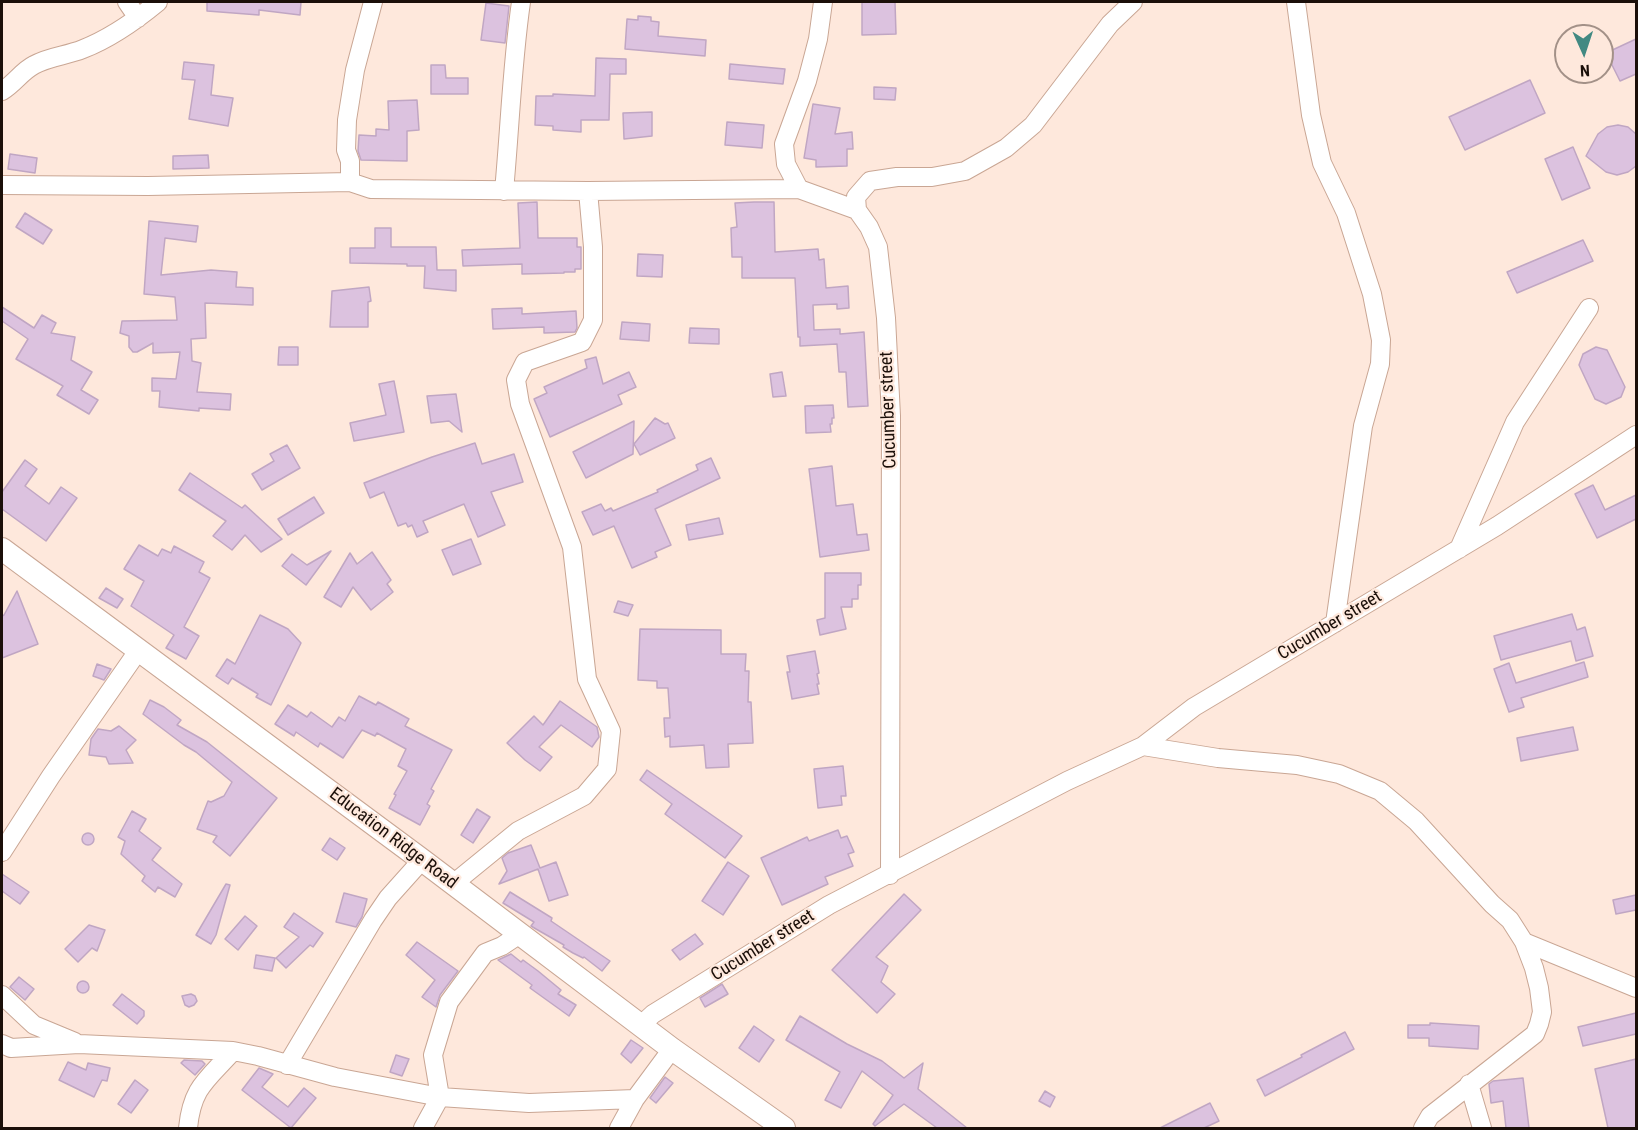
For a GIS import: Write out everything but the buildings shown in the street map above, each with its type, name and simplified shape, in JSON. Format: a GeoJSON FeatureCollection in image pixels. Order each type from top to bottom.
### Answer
{"type":"FeatureCollection","features":[{"type":"Feature","properties":{"kind":"main road","name":"Education Ridge Road"},"geometry":{"type":"LineString","coordinates":[[2,549],[422,860],[672,1049],[784,1128]]}},
{"type":"Feature","properties":{"kind":"street"},"geometry":{"type":"LineString","coordinates":[[127,2],[138,18]]}},
{"type":"Feature","properties":{"kind":"street"},"geometry":{"type":"LineString","coordinates":[[2,92],[31,66],[53,56],[80,50],[109,38],[158,2]]}},
{"type":"Feature","properties":{"kind":"street"},"geometry":{"type":"LineString","coordinates":[[350,182],[350,161],[346,150],[347,120],[355,70],[373,2]]}},
{"type":"Feature","properties":{"kind":"street"},"geometry":{"type":"LineString","coordinates":[[504,190],[512,112],[514,52],[521,2]]}},
{"type":"Feature","properties":{"kind":"street"},"geometry":{"type":"LineString","coordinates":[[799,189],[786,164],[784,144],[807,81],[818,39],[823,2]]}},
{"type":"Feature","properties":{"kind":"street"},"geometry":{"type":"LineString","coordinates":[[2,185],[148,186],[350,182],[371,189],[588,191],[799,189],[857,210],[856,197],[870,181],[897,177],[932,177],[965,171],[1006,148],[1034,125],[1104,31],[1133,2]]}},
{"type":"Feature","properties":{"kind":"street"},"geometry":{"type":"LineString","coordinates":[[1296,2],[1311,115],[1322,163],[1346,213],[1372,294],[1381,340],[1380,364],[1363,426],[1335,623]]}},
{"type":"Feature","properties":{"kind":"street"},"geometry":{"type":"LineString","coordinates":[[453,884],[518,831],[584,796],[607,769],[611,730],[587,679],[572,547],[520,404],[516,380],[525,362],[582,342],[593,320],[593,247],[588,191]]}},
{"type":"Feature","properties":{"kind":"street","name":"Cucumber street"},"geometry":{"type":"LineString","coordinates":[[857,210],[878,247],[886,318],[891,416],[890,875]]}},
{"type":"Feature","properties":{"kind":"street"},"geometry":{"type":"LineString","coordinates":[[1459,549],[1515,422],[1590,308]]}},
{"type":"Feature","properties":{"kind":"street","name":"Cucumber street"},"geometry":{"type":"LineString","coordinates":[[641,1025],[653,1014],[830,905],[1067,781],[1143,746],[1194,707],[1459,549],[1636,435]]}},
{"type":"Feature","properties":{"kind":"street"},"geometry":{"type":"LineString","coordinates":[[2,852],[51,776],[138,651]]}},
{"type":"Feature","properties":{"kind":"street"},"geometry":{"type":"LineString","coordinates":[[1143,746],[1218,758],[1297,765],[1339,774],[1380,791],[1416,821],[1492,904],[1510,920],[1524,942],[1539,988],[1542,1012],[1535,1035],[1430,1116],[1423,1128]]}},
{"type":"Feature","properties":{"kind":"street"},"geometry":{"type":"LineString","coordinates":[[287,1065],[387,898],[422,860]]}},
{"type":"Feature","properties":{"kind":"street"},"geometry":{"type":"LineString","coordinates":[[423,1128],[440,1097],[433,1055],[449,1002],[485,953],[502,946],[520,934]]}},
{"type":"Feature","properties":{"kind":"street"},"geometry":{"type":"LineString","coordinates":[[1524,942],[1636,988]]}},
{"type":"Feature","properties":{"kind":"street"},"geometry":{"type":"LineString","coordinates":[[2,995],[34,1025],[79,1044]]}},
{"type":"Feature","properties":{"kind":"street"},"geometry":{"type":"LineString","coordinates":[[2,1044],[11,1048],[79,1044],[233,1051],[335,1077],[440,1097],[529,1103],[635,1099]]}},
{"type":"Feature","properties":{"kind":"street"},"geometry":{"type":"LineString","coordinates":[[619,1128],[635,1099],[672,1049]]}},
{"type":"Feature","properties":{"kind":"street"},"geometry":{"type":"LineString","coordinates":[[188,1128],[193,1100],[200,1084],[233,1051]]}},
{"type":"Feature","properties":{"kind":"street"},"geometry":{"type":"LineString","coordinates":[[1469,1084],[1482,1128]]}}]}
